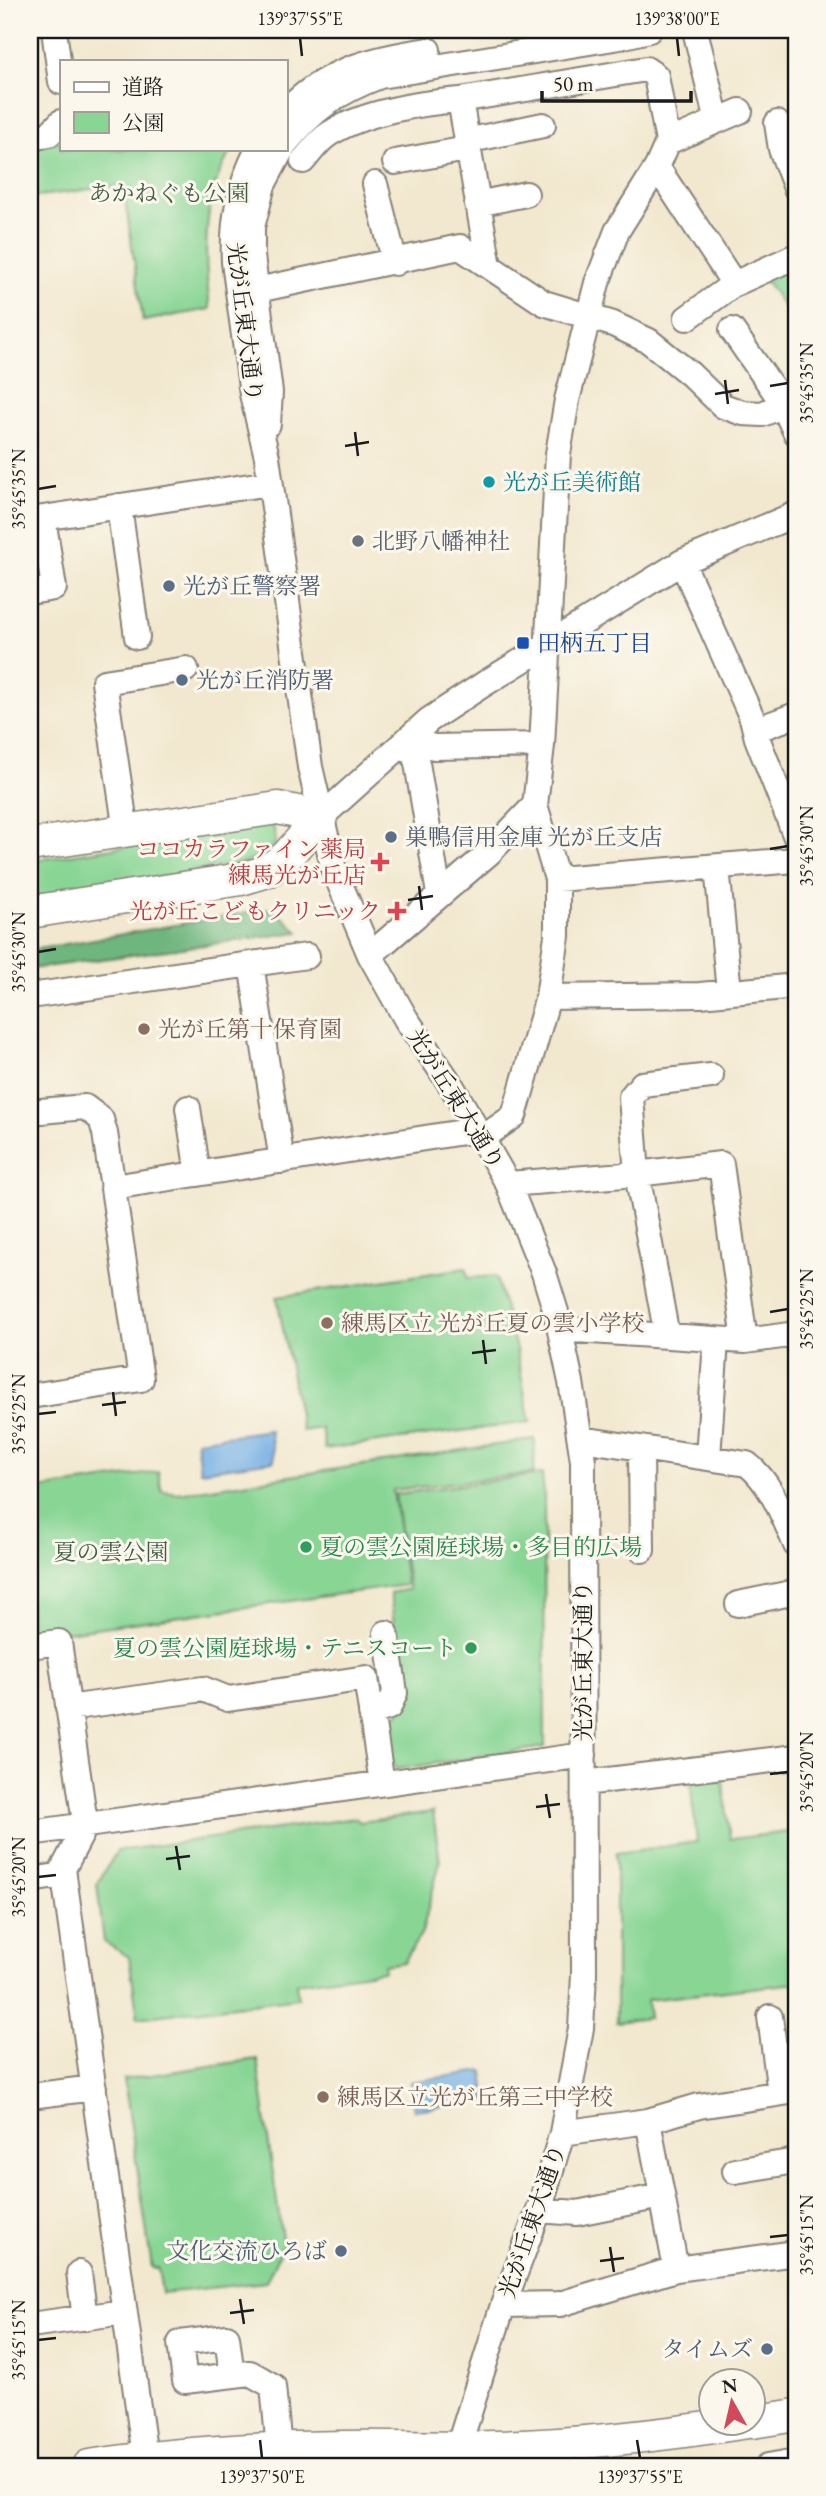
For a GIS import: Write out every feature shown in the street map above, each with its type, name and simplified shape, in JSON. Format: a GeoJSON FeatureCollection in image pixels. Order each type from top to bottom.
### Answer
{"type":"FeatureCollection","features":[{"type":"Feature","properties":{"kind":"main road"},"geometry":{"type":"LineString","coordinates":[[30,845],[278,808],[321,817],[286,857],[268,871],[241,879],[30,912]]}},
{"type":"Feature","properties":{"kind":"main road"},"geometry":{"type":"LineString","coordinates":[[766,2420],[796,2415]]}},
{"type":"Feature","properties":{"kind":"main road"},"geometry":{"type":"LineString","coordinates":[[89,2466],[145,2457],[279,2449],[364,2457],[458,2448],[545,2456],[696,2430]]}},
{"type":"Feature","properties":{"kind":"street"},"geometry":{"type":"LineString","coordinates":[[54,30],[60,75]]}},
{"type":"Feature","properties":{"kind":"street","name":"光が丘東大通り"},"geometry":{"type":"LineString","coordinates":[[287,111],[328,78],[369,61],[556,39],[620,37],[649,30]]}},
{"type":"Feature","properties":{"kind":"street"},"geometry":{"type":"LineString","coordinates":[[695,30],[717,121]]}},
{"type":"Feature","properties":{"kind":"street"},"geometry":{"type":"LineString","coordinates":[[556,39],[556,84]]}},
{"type":"Feature","properties":{"kind":"street","name":"光が丘東大通り"},"geometry":{"type":"LineString","coordinates":[[267,457],[270,392],[253,256],[254,216],[263,185],[320,106],[358,84],[380,76],[556,39]]}},
{"type":"Feature","properties":{"kind":"street"},"geometry":{"type":"LineString","coordinates":[[113,1187],[479,1135],[514,1116],[548,997],[557,936],[557,879],[534,805],[542,745],[558,454],[568,400],[597,283],[617,230],[657,167],[668,142],[656,76],[646,69],[460,100],[401,107],[330,134],[316,145],[290,151]]}},
{"type":"Feature","properties":{"kind":"street"},"geometry":{"type":"LineString","coordinates":[[460,100],[489,266]]}},
{"type":"Feature","properties":{"kind":"street"},"geometry":{"type":"LineString","coordinates":[[320,106],[330,134]]}},
{"type":"Feature","properties":{"kind":"street"},"geometry":{"type":"LineString","coordinates":[[668,142],[740,111]]}},
{"type":"Feature","properties":{"kind":"street"},"geometry":{"type":"LineString","coordinates":[[30,139],[49,134],[60,123]]}},
{"type":"Feature","properties":{"kind":"street"},"geometry":{"type":"LineString","coordinates":[[776,123],[781,149],[796,188]]}},
{"type":"Feature","properties":{"kind":"street"},"geometry":{"type":"LineString","coordinates":[[396,162],[543,125]]}},
{"type":"Feature","properties":{"kind":"street","name":"光が丘東大通り"},"geometry":{"type":"LineString","coordinates":[[258,150],[239,194],[233,240],[252,394],[267,457],[310,767],[334,870],[370,955],[406,1019],[450,1085],[508,1184],[544,1273],[560,1329],[581,1439],[584,1514],[584,1975],[581,2028],[562,2133],[539,2210],[503,2305],[458,2448]]}},
{"type":"Feature","properties":{"kind":"street"},"geometry":{"type":"LineString","coordinates":[[657,167],[734,284]]}},
{"type":"Feature","properties":{"kind":"street"},"geometry":{"type":"LineString","coordinates":[[375,184],[395,263]]}},
{"type":"Feature","properties":{"kind":"street"},"geometry":{"type":"LineString","coordinates":[[477,204],[526,194]]}},
{"type":"Feature","properties":{"kind":"street"},"geometry":{"type":"LineString","coordinates":[[257,290],[395,263],[460,247],[544,303],[613,324],[649,341],[690,374],[723,406],[743,413],[762,414],[782,406]]}},
{"type":"Feature","properties":{"kind":"street"},"geometry":{"type":"LineString","coordinates":[[687,318],[734,284],[796,256]]}},
{"type":"Feature","properties":{"kind":"street"},"geometry":{"type":"LineString","coordinates":[[732,330],[780,399],[796,433]]}},
{"type":"Feature","properties":{"kind":"street"},"geometry":{"type":"LineString","coordinates":[[30,592],[54,588],[38,545],[36,519],[270,483]]}},
{"type":"Feature","properties":{"kind":"street"},"geometry":{"type":"LineString","coordinates":[[119,506],[137,637]]}},
{"type":"Feature","properties":{"kind":"street"},"geometry":{"type":"LineString","coordinates":[[321,817],[429,720],[548,644],[682,562],[796,514]]}},
{"type":"Feature","properties":{"kind":"street"},"geometry":{"type":"LineString","coordinates":[[682,562],[755,730],[788,791],[796,837]]}},
{"type":"Feature","properties":{"kind":"street"},"geometry":{"type":"LineString","coordinates":[[126,831],[104,682],[186,669]]}},
{"type":"Feature","properties":{"kind":"street"},"geometry":{"type":"LineString","coordinates":[[755,730],[796,715]]}},
{"type":"Feature","properties":{"kind":"street"},"geometry":{"type":"LineString","coordinates":[[408,740],[434,747],[542,745]]}},
{"type":"Feature","properties":{"kind":"street"},"geometry":{"type":"LineString","coordinates":[[408,740],[417,763],[439,894]]}},
{"type":"Feature","properties":{"kind":"street"},"geometry":{"type":"LineString","coordinates":[[370,955],[489,853],[534,805]]}},
{"type":"Feature","properties":{"kind":"street"},"geometry":{"type":"LineString","coordinates":[[557,879],[796,860]]}},
{"type":"Feature","properties":{"kind":"street"},"geometry":{"type":"LineString","coordinates":[[717,867],[729,992]]}},
{"type":"Feature","properties":{"kind":"street"},"geometry":{"type":"LineString","coordinates":[[30,996],[307,956]]}},
{"type":"Feature","properties":{"kind":"street"},"geometry":{"type":"LineString","coordinates":[[251,964],[282,1161]]}},
{"type":"Feature","properties":{"kind":"street"},"geometry":{"type":"LineString","coordinates":[[548,997],[795,991]]}},
{"type":"Feature","properties":{"kind":"street"},"geometry":{"type":"LineString","coordinates":[[667,1336],[637,1174],[631,1097],[642,1084],[711,1076]]}},
{"type":"Feature","properties":{"kind":"street"},"geometry":{"type":"LineString","coordinates":[[30,1112],[85,1107],[101,1119],[141,1379],[30,1396]]}},
{"type":"Feature","properties":{"kind":"street"},"geometry":{"type":"LineString","coordinates":[[188,1108],[198,1174]]}},
{"type":"Feature","properties":{"kind":"street"},"geometry":{"type":"LineString","coordinates":[[508,1184],[637,1174],[721,1164],[745,1341]]}},
{"type":"Feature","properties":{"kind":"street"},"geometry":{"type":"LineString","coordinates":[[560,1329],[716,1341],[745,1341],[796,1334]]}},
{"type":"Feature","properties":{"kind":"street"},"geometry":{"type":"LineString","coordinates":[[708,1457],[716,1341]]}},
{"type":"Feature","properties":{"kind":"street"},"geometry":{"type":"LineString","coordinates":[[581,1439],[740,1462],[755,1470],[776,1502],[796,1545]]}},
{"type":"Feature","properties":{"kind":"street"},"geometry":{"type":"LineString","coordinates":[[641,1448],[642,1550]]}},
{"type":"Feature","properties":{"kind":"street"},"geometry":{"type":"LineString","coordinates":[[738,1604],[796,1592]]}},
{"type":"Feature","properties":{"kind":"street"},"geometry":{"type":"LineString","coordinates":[[371,1713],[389,1707],[395,1693],[386,1633]]}},
{"type":"Feature","properties":{"kind":"street"},"geometry":{"type":"LineString","coordinates":[[30,1646],[59,1642],[86,1825],[63,1869],[145,2457]]}},
{"type":"Feature","properties":{"kind":"street"},"geometry":{"type":"LineString","coordinates":[[68,1708],[204,1689],[228,1699],[366,1678],[382,1783]]}},
{"type":"Feature","properties":{"kind":"street"},"geometry":{"type":"LineString","coordinates":[[30,1833],[583,1755]]}},
{"type":"Feature","properties":{"kind":"street"},"geometry":{"type":"LineString","coordinates":[[584,1783],[796,1757]]}},
{"type":"Feature","properties":{"kind":"street"},"geometry":{"type":"LineString","coordinates":[[30,1880],[64,1875]]}},
{"type":"Feature","properties":{"kind":"street"},"geometry":{"type":"LineString","coordinates":[[562,2133],[648,2121],[699,2106],[788,2092],[770,2017]]}},
{"type":"Feature","properties":{"kind":"street"},"geometry":{"type":"LineString","coordinates":[[30,2096],[93,2088]]}},
{"type":"Feature","properties":{"kind":"street"},"geometry":{"type":"LineString","coordinates":[[648,2121],[676,2269]]}},
{"type":"Feature","properties":{"kind":"street"},"geometry":{"type":"LineString","coordinates":[[735,2171],[796,2161]]}},
{"type":"Feature","properties":{"kind":"street"},"geometry":{"type":"LineString","coordinates":[[539,2210],[576,2213],[661,2196]]}},
{"type":"Feature","properties":{"kind":"street"},"geometry":{"type":"LineString","coordinates":[[503,2305],[560,2304],[676,2269],[796,2253]]}},
{"type":"Feature","properties":{"kind":"street"},"geometry":{"type":"LineString","coordinates":[[79,2273],[85,2318]]}},
{"type":"Feature","properties":{"kind":"street"},"geometry":{"type":"LineString","coordinates":[[30,2325],[124,2312]]}},
{"type":"Feature","properties":{"kind":"street"},"geometry":{"type":"LineString","coordinates":[[232,2375],[250,2373],[274,2386],[279,2449]]}},
{"type":"Feature","properties":{"kind":"street"},"geometry":{"type":"LineString","coordinates":[[768,2466],[796,2461]]}},
{"type":"Feature","properties":{"kind":"green space","name":"あかねぐも公園"},"geometry":{"type":"Polygon","coordinates":[[[60,141],[60,150],[232,150],[215,185],[207,226],[210,309],[143,321],[123,185],[30,197],[30,144],[60,141]]]}},
{"type":"Feature","properties":{"kind":"green space"},"geometry":{"type":"Polygon","coordinates":[[[796,262],[796,325],[764,278],[796,262]]]}},
{"type":"Feature","properties":{"kind":"green space"},"geometry":{"type":"Polygon","coordinates":[[[273,823],[276,843],[263,855],[248,862],[30,899],[30,861],[273,823]]]}},
{"type":"Feature","properties":{"kind":"green space"},"geometry":{"type":"Polygon","coordinates":[[[273,908],[299,932],[30,969],[30,950],[273,908]]]}},
{"type":"Feature","properties":{"kind":"green space"},"geometry":{"type":"Polygon","coordinates":[[[466,1268],[468,1278],[496,1276],[516,1349],[530,1422],[325,1449],[321,1428],[302,1431],[277,1297],[466,1268]]]}},
{"type":"Feature","properties":{"kind":"green space","name":"夏の雲公園"},"geometry":{"type":"Polygon","coordinates":[[[535,1439],[534,1473],[393,1490],[406,1585],[30,1637],[30,1490],[158,1472],[162,1491],[178,1493],[535,1439]]]}},
{"type":"Feature","properties":{"kind":"green space","name":"夏の雲公園庭球場・テニスコート"},"geometry":{"type":"Polygon","coordinates":[[[542,1474],[545,1747],[398,1769],[388,1761],[383,1719],[399,1713],[404,1703],[390,1593],[409,1589],[395,1494],[542,1474]]]}},
{"type":"Feature","properties":{"kind":"green space"},"geometry":{"type":"Polygon","coordinates":[[[722,1774],[730,1839],[796,1831],[796,1983],[647,2000],[649,2018],[616,2022],[616,1853],[697,1842],[690,1779],[722,1774]]]}},
{"type":"Feature","properties":{"kind":"green space"},"geometry":{"type":"Polygon","coordinates":[[[433,1812],[440,1862],[422,1932],[404,1962],[384,1965],[384,1971],[296,1983],[298,1998],[138,2018],[129,1957],[104,1942],[97,1884],[117,1851],[355,1818],[360,1822],[433,1812]]]}},
{"type":"Feature","properties":{"kind":"green space"},"geometry":{"type":"Polygon","coordinates":[[[257,2059],[283,2245],[266,2282],[162,2293],[158,2268],[152,2268],[124,2079],[257,2059]]]}},
{"type":"Feature","properties":{"kind":"water"},"geometry":{"type":"Polygon","coordinates":[[[270,1430],[274,1461],[200,1471],[196,1440],[270,1430]]]}},
{"type":"Feature","properties":{"kind":"water"},"geometry":{"type":"Polygon","coordinates":[[[483,2071],[487,2100],[414,2110],[410,2082],[483,2071]]]}},
{"type":"Feature","properties":{"kind":"place","name":"光が丘美術館"},"geometry":{"type":"Point","coordinates":[489,482]}},
{"type":"Feature","properties":{"kind":"place","name":"北野八幡神社"},"geometry":{"type":"Point","coordinates":[358,541]}},
{"type":"Feature","properties":{"kind":"place","name":"光が丘警察署"},"geometry":{"type":"Point","coordinates":[169,586]}},
{"type":"Feature","properties":{"kind":"place","name":"田柄五丁目"},"geometry":{"type":"Point","coordinates":[523,643]}},
{"type":"Feature","properties":{"kind":"place","name":"光が丘消防署"},"geometry":{"type":"Point","coordinates":[182,680]}},
{"type":"Feature","properties":{"kind":"place","name":"巣鴨信用金庫 光が丘支店"},"geometry":{"type":"Point","coordinates":[391,837]}},
{"type":"Feature","properties":{"kind":"place","name":"ココカラファイン薬局 練馬光が丘店"},"geometry":{"type":"Point","coordinates":[380,862]}},
{"type":"Feature","properties":{"kind":"place","name":"光が丘こどもクリニック"},"geometry":{"type":"Point","coordinates":[397,911]}},
{"type":"Feature","properties":{"kind":"place","name":"光が丘第十保育園"},"geometry":{"type":"Point","coordinates":[144,1029]}},
{"type":"Feature","properties":{"kind":"place","name":"練馬区立 光が丘夏の雲小学校"},"geometry":{"type":"Point","coordinates":[327,1323]}},
{"type":"Feature","properties":{"kind":"place","name":"夏の雲公園庭球場・多目的広場"},"geometry":{"type":"Point","coordinates":[306,1547]}},
{"type":"Feature","properties":{"kind":"place","name":"夏の雲公園庭球場・テニスコート"},"geometry":{"type":"Point","coordinates":[471,1648]}},
{"type":"Feature","properties":{"kind":"place","name":"練馬区立光が丘第三中学校"},"geometry":{"type":"Point","coordinates":[323,2097]}},
{"type":"Feature","properties":{"kind":"place","name":"文化交流ひろば"},"geometry":{"type":"Point","coordinates":[341,2251]}},
{"type":"Feature","properties":{"kind":"place","name":"タイムズ"},"geometry":{"type":"Point","coordinates":[767,2349]}}]}
